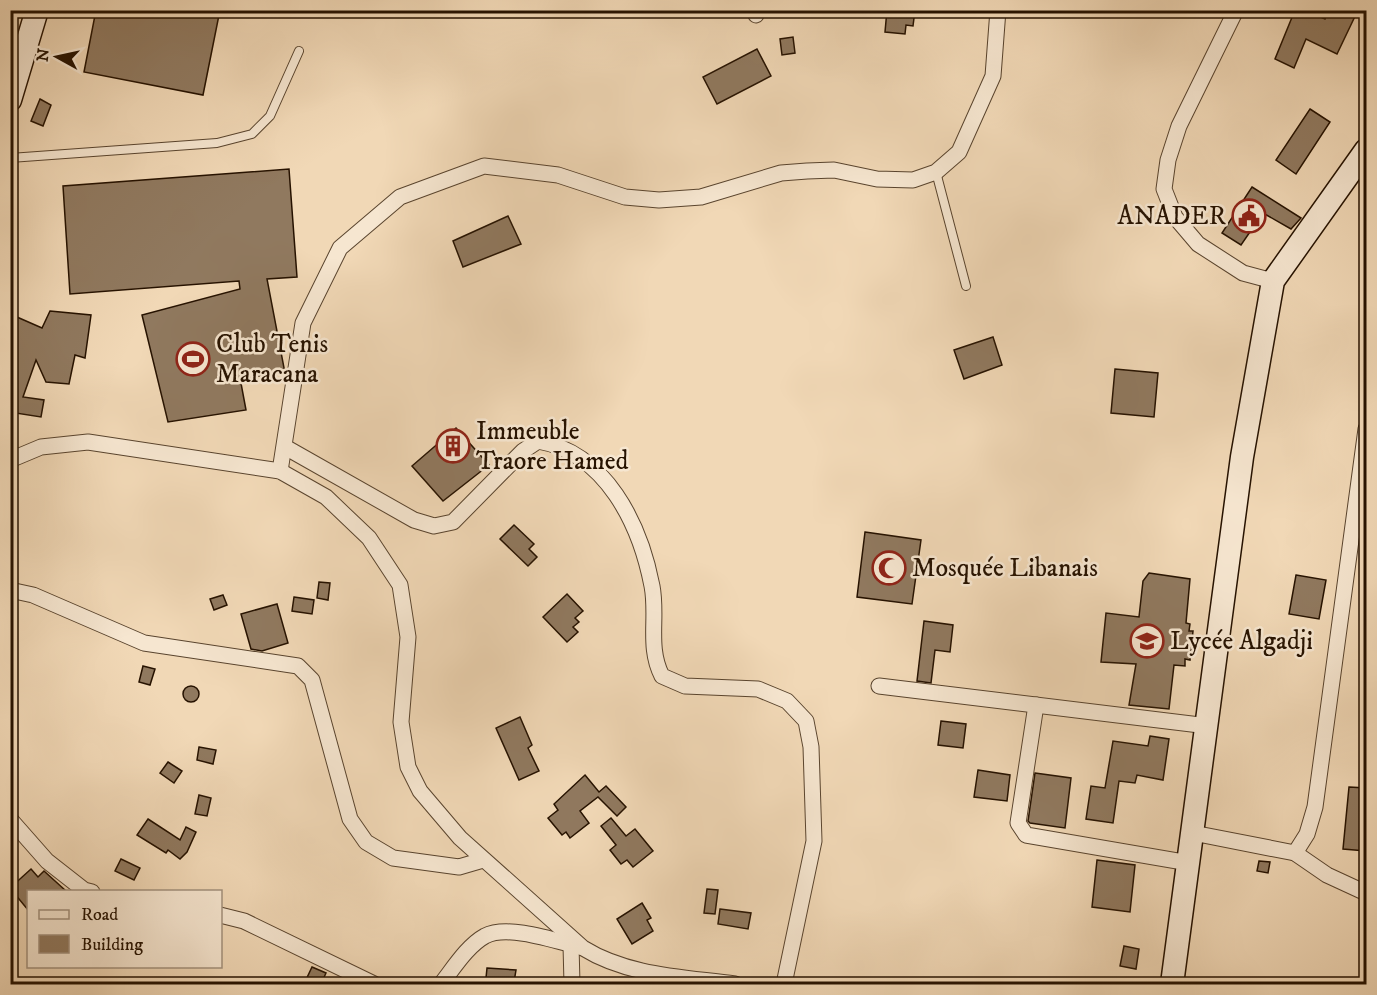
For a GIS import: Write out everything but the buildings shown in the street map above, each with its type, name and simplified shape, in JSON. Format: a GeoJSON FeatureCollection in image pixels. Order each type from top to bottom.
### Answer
{"type":"FeatureCollection","features":[{"type":"Feature","properties":{"kind":"street"},"geometry":{"type":"LineString","coordinates":[[10,45],[22,10]]}},
{"type":"Feature","properties":{"kind":"street"},"geometry":{"type":"LineString","coordinates":[[10,100],[37,10]]}},
{"type":"Feature","properties":{"kind":"street"},"geometry":{"type":"LineString","coordinates":[[280,471],[303,323],[340,248],[400,197],[484,166],[558,175],[625,197],[659,200],[700,197],[781,173],[834,170],[877,179],[912,180],[936,172],[959,152],[993,76],[998,10]]}},
{"type":"Feature","properties":{"kind":"street"},"geometry":{"type":"LineString","coordinates":[[1236,10],[1179,126],[1168,160],[1164,189],[1175,217],[1198,244],[1243,273],[1273,281]]}},
{"type":"Feature","properties":{"kind":"street"},"geometry":{"type":"LineString","coordinates":[[1172,984],[1242,457],[1273,281],[1366,150]]}},
{"type":"Feature","properties":{"kind":"street"},"geometry":{"type":"LineString","coordinates":[[1295,853],[1307,834],[1315,807],[1366,429]]}},
{"type":"Feature","properties":{"kind":"street"},"geometry":{"type":"LineString","coordinates":[[285,447],[414,520],[434,526],[453,522],[523,451],[538,441],[556,444],[584,459],[624,503],[635,528],[653,588],[653,648],[656,664],[662,676],[685,686],[759,689],[787,701],[806,721],[812,747],[814,842],[784,984]]}},
{"type":"Feature","properties":{"kind":"street"},"geometry":{"type":"LineString","coordinates":[[10,450],[88,442],[280,471],[326,497],[369,538],[400,585],[408,637],[400,722],[408,766],[433,809],[483,860],[577,946],[604,961],[627,968],[735,984]]}},
{"type":"Feature","properties":{"kind":"street"},"geometry":{"type":"LineString","coordinates":[[10,460],[41,447]]}},
{"type":"Feature","properties":{"kind":"street"},"geometry":{"type":"LineString","coordinates":[[10,590],[33,595],[144,643],[298,666],[312,680],[350,819],[366,843],[393,858],[459,867],[483,860]]}},
{"type":"Feature","properties":{"kind":"street"},"geometry":{"type":"LineString","coordinates":[[879,687],[1208,726]]}},
{"type":"Feature","properties":{"kind":"street"},"geometry":{"type":"LineString","coordinates":[[1036,705],[1018,823],[1020,830],[1026,835],[1189,863]]}},
{"type":"Feature","properties":{"kind":"street"},"geometry":{"type":"LineString","coordinates":[[10,819],[48,861],[84,890]]}},
{"type":"Feature","properties":{"kind":"street"},"geometry":{"type":"LineString","coordinates":[[1193,833],[1295,853],[1327,875],[1366,892]]}},
{"type":"Feature","properties":{"kind":"street"},"geometry":{"type":"LineString","coordinates":[[222,916],[244,921],[374,984]]}},
{"type":"Feature","properties":{"kind":"street"},"geometry":{"type":"LineString","coordinates":[[441,984],[474,944],[486,935],[501,932],[521,934],[577,946]]}},
{"type":"Feature","properties":{"kind":"street"},"geometry":{"type":"LineString","coordinates":[[572,984],[577,946]]}},
{"type":"Feature","properties":{"kind":"lane"},"geometry":{"type":"LineString","coordinates":[[10,158],[217,143],[252,134],[270,117],[298,51]]}},
{"type":"Feature","properties":{"kind":"lane"},"geometry":{"type":"LineString","coordinates":[[936,172],[966,286]]}},
{"type":"Feature","properties":{"kind":"place","name":"ANADER"},"geometry":{"type":"Point","coordinates":[1249,216]}},
{"type":"Feature","properties":{"kind":"place","name":"Club Tenis Maracana"},"geometry":{"type":"Point","coordinates":[193,359]}},
{"type":"Feature","properties":{"kind":"place","name":"Immeuble Traore Hamed"},"geometry":{"type":"Point","coordinates":[453,446]}},
{"type":"Feature","properties":{"kind":"place","name":"Mosquée Libanais"},"geometry":{"type":"Point","coordinates":[889,568]}},
{"type":"Feature","properties":{"kind":"place","name":"Lycée Algadji"},"geometry":{"type":"Point","coordinates":[1147,641]}}]}
